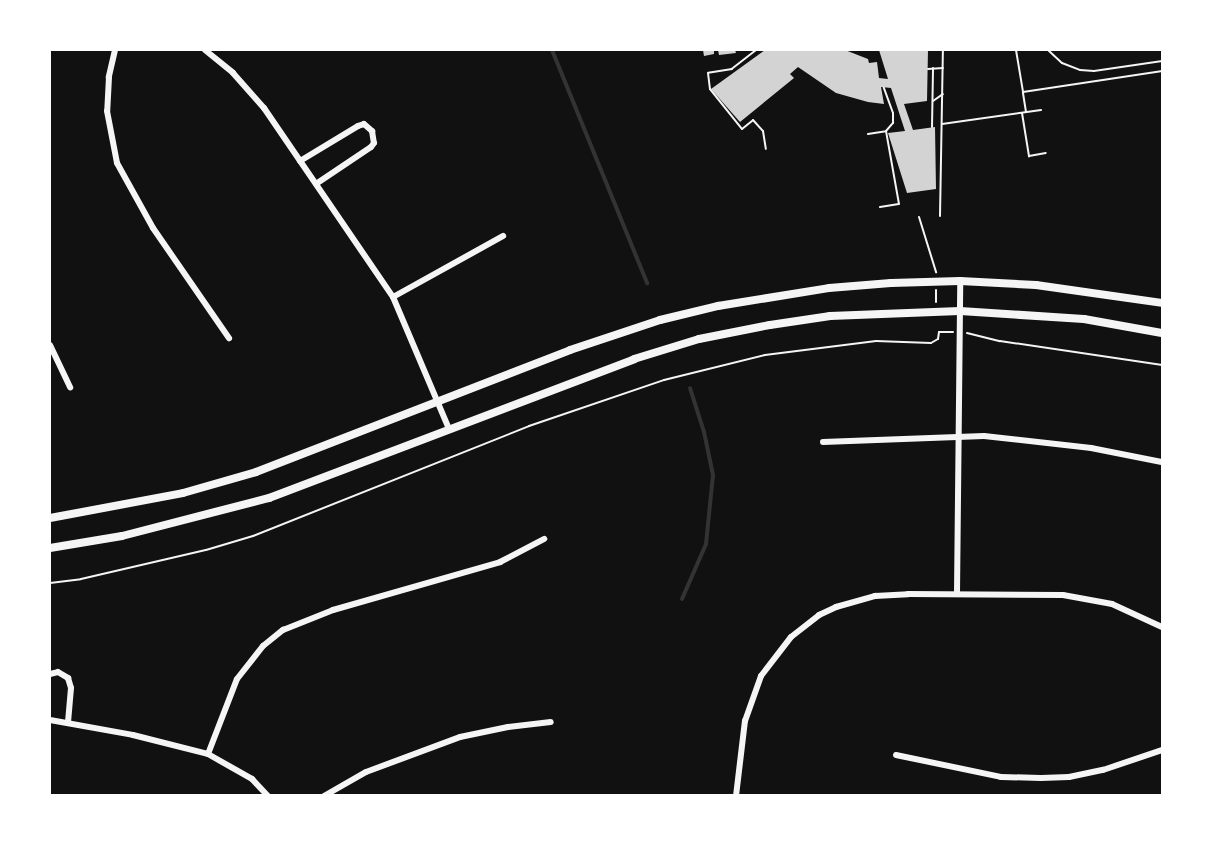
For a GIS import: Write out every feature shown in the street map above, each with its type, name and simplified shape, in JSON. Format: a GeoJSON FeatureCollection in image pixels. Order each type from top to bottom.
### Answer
{"type":"FeatureCollection","features":[{"type":"Feature","properties":{"kind":"main road"},"geometry":{"type":"LineString","coordinates":[[50,518],[128,505],[214,484],[315,450],[570,350],[694,311],[829,288],[960,281],[1046,286],[1162,303]]}},
{"type":"Feature","properties":{"kind":"main road"},"geometry":{"type":"LineString","coordinates":[[50,548],[122,536],[269,498],[580,378],[699,339],[830,316],[960,311],[1084,320],[1162,333]]}},
{"type":"Feature","properties":{"kind":"street"},"geometry":{"type":"LineString","coordinates":[[115,50],[109,77],[107,111],[117,163],[153,228],[229,338]]}},
{"type":"Feature","properties":{"kind":"street"},"geometry":{"type":"LineString","coordinates":[[205,50],[214,56],[264,108],[393,297],[449,429]]}},
{"type":"Feature","properties":{"kind":"street"},"geometry":{"type":"LineString","coordinates":[[214,56],[219,50]]}},
{"type":"Feature","properties":{"kind":"street"},"geometry":{"type":"LineString","coordinates":[[300,161],[358,126],[364,124],[372,131],[374,143],[371,147],[316,184]]}},
{"type":"Feature","properties":{"kind":"street"},"geometry":{"type":"LineString","coordinates":[[393,297],[503,236]]}},
{"type":"Feature","properties":{"kind":"street"},"geometry":{"type":"LineString","coordinates":[[957,593],[960,281]]}},
{"type":"Feature","properties":{"kind":"street"},"geometry":{"type":"LineString","coordinates":[[50,345],[70,387]]}},
{"type":"Feature","properties":{"kind":"street"},"geometry":{"type":"LineString","coordinates":[[823,441],[984,436],[1053,443],[1162,462]]}},
{"type":"Feature","properties":{"kind":"street"},"geometry":{"type":"LineString","coordinates":[[208,754],[237,679],[262,646],[283,630],[333,610],[500,562],[544,540]]}},
{"type":"Feature","properties":{"kind":"street"},"geometry":{"type":"LineString","coordinates":[[736,795],[745,721],[761,676],[791,637],[819,615],[853,601],[886,596],[957,593],[1052,594],[1090,598],[1131,611],[1162,627]]}},
{"type":"Feature","properties":{"kind":"street"},"geometry":{"type":"LineString","coordinates":[[50,674],[58,672],[68,678],[71,688],[68,722]]}},
{"type":"Feature","properties":{"kind":"street"},"geometry":{"type":"LineString","coordinates":[[50,720],[68,722],[208,754],[252,779],[268,795]]}},
{"type":"Feature","properties":{"kind":"street"},"geometry":{"type":"LineString","coordinates":[[324,795],[375,768],[460,737],[508,727],[551,722]]}},
{"type":"Feature","properties":{"kind":"street"},"geometry":{"type":"LineString","coordinates":[[896,755],[1001,777],[1041,778],[1069,777],[1102,770],[1162,750]]}},
{"type":"Feature","properties":{"kind":"path"},"geometry":{"type":"LineString","coordinates":[[756,50],[732,69],[708,73],[710,89],[742,129],[753,120],[763,130],[766,149]]}},
{"type":"Feature","properties":{"kind":"path"},"geometry":{"type":"LineString","coordinates":[[940,216],[943,50]]}},
{"type":"Feature","properties":{"kind":"path"},"geometry":{"type":"LineString","coordinates":[[1016,50],[1023,92],[1029,156],[1047,153]]}},
{"type":"Feature","properties":{"kind":"path"},"geometry":{"type":"LineString","coordinates":[[1048,50],[1071,67],[1089,71],[1162,61]]}},
{"type":"Feature","properties":{"kind":"path"},"geometry":{"type":"LineString","coordinates":[[928,69],[943,68]]}},
{"type":"Feature","properties":{"kind":"path"},"geometry":{"type":"LineString","coordinates":[[932,127],[933,69]]}},
{"type":"Feature","properties":{"kind":"path"},"geometry":{"type":"LineString","coordinates":[[1101,70],[1103,80]]}},
{"type":"Feature","properties":{"kind":"path"},"geometry":{"type":"LineString","coordinates":[[1023,92],[1162,71]]}},
{"type":"Feature","properties":{"kind":"path"},"geometry":{"type":"LineString","coordinates":[[868,134],[886,131],[892,125],[894,118],[884,88]]}},
{"type":"Feature","properties":{"kind":"path"},"geometry":{"type":"LineString","coordinates":[[932,101],[943,94]]}},
{"type":"Feature","properties":{"kind":"path"},"geometry":{"type":"LineString","coordinates":[[942,124],[1041,110]]}},
{"type":"Feature","properties":{"kind":"path"},"geometry":{"type":"LineString","coordinates":[[880,207],[898,204],[886,131]]}},
{"type":"Feature","properties":{"kind":"path"},"geometry":{"type":"LineString","coordinates":[[50,584],[206,550],[253,536],[529,426],[664,380],[765,356],[876,342],[931,343],[938,339],[939,332],[959,332],[1162,365]]}},
{"type":"Feature","properties":{"kind":"building"},"geometry":{"type":"Polygon","coordinates":[[[703,50],[714,50],[714,54],[704,56],[703,50]]]}},
{"type":"Feature","properties":{"kind":"building"},"geometry":{"type":"Polygon","coordinates":[[[718,50],[735,50],[736,53],[719,55],[718,50]]]}},
{"type":"Feature","properties":{"kind":"building"},"geometry":{"type":"Polygon","coordinates":[[[765,50],[845,50],[868,59],[869,63],[877,62],[879,78],[888,79],[879,50],[928,50],[927,101],[904,104],[913,130],[935,127],[936,189],[907,193],[888,133],[905,131],[891,88],[881,87],[884,104],[868,102],[836,93],[798,67],[790,74],[794,78],[740,122],[711,89],[765,50]]]}},
{"type":"Feature","properties":{"kind":"waterway"},"geometry":{"type":"LineString","coordinates":[[552,50],[647,283]]}},
{"type":"Feature","properties":{"kind":"waterway"},"geometry":{"type":"LineString","coordinates":[[682,599],[706,544],[713,475],[704,432],[690,388]]}}]}
